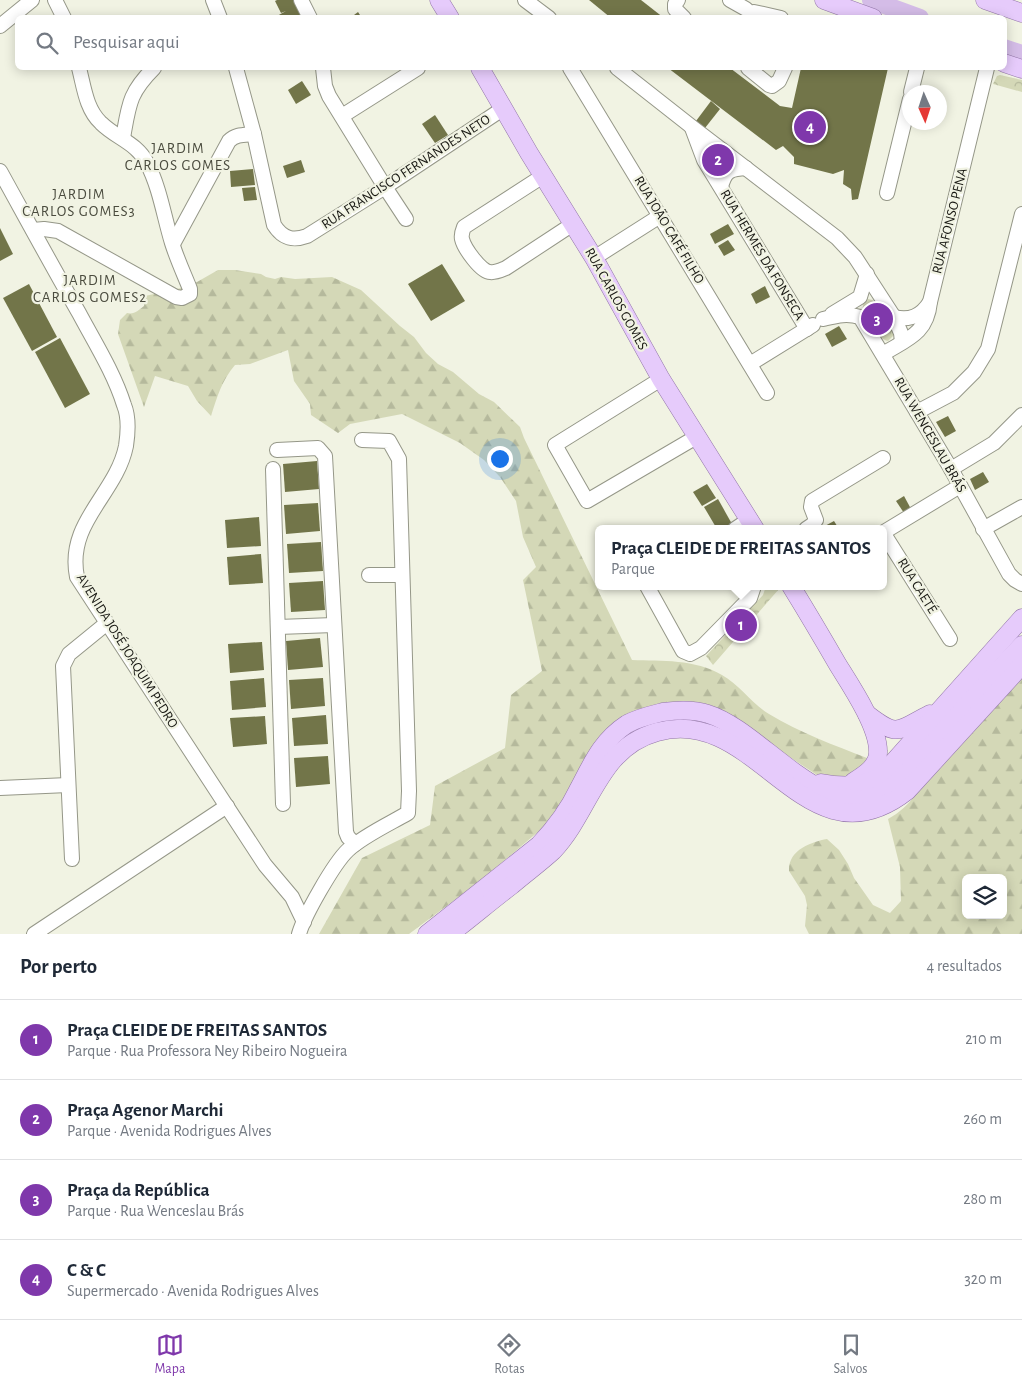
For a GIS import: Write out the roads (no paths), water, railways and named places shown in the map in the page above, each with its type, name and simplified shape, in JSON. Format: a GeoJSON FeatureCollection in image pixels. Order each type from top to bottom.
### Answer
{"type":"FeatureCollection","features":[{"type":"Feature","properties":{"kind":"main road"},"geometry":{"type":"LineString","coordinates":[[439,0],[448,15]]}},
{"type":"Feature","properties":{"kind":"main road"},"geometry":{"type":"LineString","coordinates":[[824,0],[866,15]]}},
{"type":"Feature","properties":{"kind":"main road"},"geometry":{"type":"LineString","coordinates":[[985,0],[1022,13]]}},
{"type":"Feature","properties":{"kind":"main road"},"geometry":{"type":"LineString","coordinates":[[1007,64],[1022,69]]}},
{"type":"Feature","properties":{"kind":"main road","name":"RUA CARLOS GOMES"},"geometry":{"type":"LineString","coordinates":[[481,70],[543,176],[594,258],[661,379],[753,524]]}},
{"type":"Feature","properties":{"kind":"main road"},"geometry":{"type":"LineString","coordinates":[[794,590],[867,714],[878,743],[879,752],[873,766],[867,773],[846,786]]}},
{"type":"Feature","properties":{"kind":"main road"},"geometry":{"type":"LineString","coordinates":[[803,779],[846,786],[863,784],[880,776],[1022,618]]}},
{"type":"Feature","properties":{"kind":"main road"},"geometry":{"type":"LineString","coordinates":[[427,934],[539,845],[564,814],[578,790],[584,775],[600,750],[612,736],[642,718],[675,710],[692,710],[708,714],[734,726],[803,779],[833,796],[846,799],[865,799],[879,795],[902,777],[1022,645]]}},
{"type":"Feature","properties":{"kind":"main road"},"geometry":{"type":"LineString","coordinates":[[450,934],[534,868],[553,850],[577,819],[603,770],[621,751],[639,738],[673,728],[710,733],[728,741],[805,798],[827,809],[850,813],[870,812],[895,800],[907,791],[1022,665]]}},
{"type":"Feature","properties":{"kind":"main road"},"geometry":{"type":"LineString","coordinates":[[867,714],[883,726],[896,730],[904,728],[940,709]]}},
{"type":"Feature","properties":{"kind":"street"},"geometry":{"type":"LineString","coordinates":[[0,26],[32,0]]}},
{"type":"Feature","properties":{"kind":"street"},"geometry":{"type":"LineString","coordinates":[[55,0],[63,15]]}},
{"type":"Feature","properties":{"kind":"street"},"geometry":{"type":"LineString","coordinates":[[301,0],[308,15]]}},
{"type":"Feature","properties":{"kind":"street"},"geometry":{"type":"LineString","coordinates":[[678,0],[675,4],[675,9],[681,15]]}},
{"type":"Feature","properties":{"kind":"street"},"geometry":{"type":"LineString","coordinates":[[730,0],[748,10],[769,15]]}},
{"type":"Feature","properties":{"kind":"street"},"geometry":{"type":"LineString","coordinates":[[533,8],[544,15]]}},
{"type":"Feature","properties":{"kind":"street"},"geometry":{"type":"LineString","coordinates":[[33,230],[58,231],[176,297],[190,294],[190,289],[172,244],[154,181],[146,162],[137,150],[123,138],[102,125],[94,115],[86,99],[80,70]]}},
{"type":"Feature","properties":{"kind":"street"},"geometry":{"type":"LineString","coordinates":[[123,138],[133,93],[152,70]]}},
{"type":"Feature","properties":{"kind":"street"},"geometry":{"type":"LineString","coordinates":[[172,244],[229,141],[240,135],[254,134],[237,70]]}},
{"type":"Feature","properties":{"kind":"street"},"geometry":{"type":"LineString","coordinates":[[323,70],[327,91],[406,219]]}},
{"type":"Feature","properties":{"kind":"street"},"geometry":{"type":"LineString","coordinates":[[342,116],[415,70]]}},
{"type":"Feature","properties":{"kind":"street"},"geometry":{"type":"LineString","coordinates":[[620,70],[837,238],[855,257],[894,317],[899,325],[902,342]]}},
{"type":"Feature","properties":{"kind":"street"},"geometry":{"type":"LineString","coordinates":[[750,70],[772,86],[779,80],[784,70]]}},
{"type":"Feature","properties":{"kind":"street"},"geometry":{"type":"LineString","coordinates":[[913,85],[916,70]]}},
{"type":"Feature","properties":{"kind":"street","name":"RUA AFONSO PENA"},"geometry":{"type":"LineString","coordinates":[[883,354],[912,338],[926,322],[987,70]]}},
{"type":"Feature","properties":{"kind":"street","name":"RUA JOÃO CAFÉ FILHO"},"geometry":{"type":"LineString","coordinates":[[580,74],[660,216],[767,393]]}},
{"type":"Feature","properties":{"kind":"street","name":"RUA FRANCISCO FERNANDES NETO"},"geometry":{"type":"LineString","coordinates":[[254,134],[274,226],[288,238],[297,239],[307,236],[385,187],[504,108]]}},
{"type":"Feature","properties":{"kind":"street","name":"RUA HERMES DA FONSECA"},"geometry":{"type":"LineString","coordinates":[[692,127],[704,160],[806,329]]}},
{"type":"Feature","properties":{"kind":"street"},"geometry":{"type":"LineString","coordinates":[[887,192],[902,130]]}},
{"type":"Feature","properties":{"kind":"street"},"geometry":{"type":"LineString","coordinates":[[720,187],[727,172],[746,168]]}},
{"type":"Feature","properties":{"kind":"street","name":"AVENIDA JOSÉ JOAQUIM PEDRO"},"geometry":{"type":"LineString","coordinates":[[0,171],[104,360],[125,405],[126,444],[116,473],[81,532],[76,547],[77,577],[265,865],[292,897],[301,928]]}},
{"type":"Feature","properties":{"kind":"street"},"geometry":{"type":"LineString","coordinates":[[543,176],[464,227],[462,232],[463,241],[484,270],[489,273],[496,272],[506,268],[573,224]]}},
{"type":"Feature","properties":{"kind":"street"},"geometry":{"type":"LineString","coordinates":[[917,412],[953,393],[974,372],[988,349],[1022,214]]}},
{"type":"Feature","properties":{"kind":"street"},"geometry":{"type":"LineString","coordinates":[[594,258],[660,216]]}},
{"type":"Feature","properties":{"kind":"street"},"geometry":{"type":"LineString","coordinates":[[860,318],[856,311],[856,304],[867,274]]}},
{"type":"Feature","properties":{"kind":"street"},"geometry":{"type":"LineString","coordinates":[[750,364],[866,293],[874,292],[880,296]]}},
{"type":"Feature","properties":{"kind":"street"},"geometry":{"type":"LineString","coordinates":[[894,317],[903,319],[919,315],[930,302]]}},
{"type":"Feature","properties":{"kind":"street"},"geometry":{"type":"LineString","coordinates":[[823,319],[842,314],[851,314],[860,318]]}},
{"type":"Feature","properties":{"kind":"street","name":"RUA WENCESLAU BRÁS"},"geometry":{"type":"LineString","coordinates":[[860,318],[951,469],[1009,574],[1022,584]]}},
{"type":"Feature","properties":{"kind":"street"},"geometry":{"type":"LineString","coordinates":[[661,379],[555,445],[587,501],[698,436]]}},
{"type":"Feature","properties":{"kind":"street"},"geometry":{"type":"LineString","coordinates":[[951,469],[994,443],[1022,415]]}},
{"type":"Feature","properties":{"kind":"street"},"geometry":{"type":"LineString","coordinates":[[301,928],[338,862],[355,844],[408,814],[409,791],[399,459],[389,441],[362,440]]}},
{"type":"Feature","properties":{"kind":"street"},"geometry":{"type":"LineString","coordinates":[[277,450],[318,448],[325,456],[346,832],[348,838],[355,844]]}},
{"type":"Feature","properties":{"kind":"street"},"geometry":{"type":"LineString","coordinates":[[812,525],[816,520],[810,507],[812,502],[883,458]]}},
{"type":"Feature","properties":{"kind":"street"},"geometry":{"type":"LineString","coordinates":[[273,469],[283,804]]}},
{"type":"Feature","properties":{"kind":"street"},"geometry":{"type":"LineString","coordinates":[[887,531],[960,486]]}},
{"type":"Feature","properties":{"kind":"street"},"geometry":{"type":"LineString","coordinates":[[983,529],[1022,507]]}},
{"type":"Feature","properties":{"kind":"street","name":"RUA CAETÉ"},"geometry":{"type":"LineString","coordinates":[[887,538],[950,639]]}},
{"type":"Feature","properties":{"kind":"street"},"geometry":{"type":"LineString","coordinates":[[369,576],[402,574]]}},
{"type":"Feature","properties":{"kind":"street"},"geometry":{"type":"LineString","coordinates":[[649,590],[683,651],[690,654],[701,648],[750,598],[753,590]]}},
{"type":"Feature","properties":{"kind":"street"},"geometry":{"type":"LineString","coordinates":[[72,859],[63,666],[69,654],[107,623]]}},
{"type":"Feature","properties":{"kind":"street"},"geometry":{"type":"LineString","coordinates":[[278,627],[334,625]]}},
{"type":"Feature","properties":{"kind":"street"},"geometry":{"type":"LineString","coordinates":[[0,788],[68,785]]}},
{"type":"Feature","properties":{"kind":"street"},"geometry":{"type":"LineString","coordinates":[[34,934],[226,806]]}},
{"type":"Feature","properties":{"kind":"waterway"},"geometry":{"type":"LineString","coordinates":[[871,0],[912,15]]}},
{"type":"Feature","properties":{"kind":"waterway"},"geometry":{"type":"LineString","coordinates":[[1007,49],[1022,54]]}},
{"type":"Feature","properties":{"kind":"place","name":"C & C"},"geometry":{"type":"Point","coordinates":[810,127]}},
{"type":"Feature","properties":{"kind":"place","name":"Praça Agenor Marchi"},"geometry":{"type":"Point","coordinates":[718,160]}},
{"type":"Feature","properties":{"kind":"place","name":"Praça da República"},"geometry":{"type":"Point","coordinates":[877,319]}},
{"type":"Feature","properties":{"kind":"place","name":"Praça CLEIDE DE FREITAS SANTOS"},"geometry":{"type":"Point","coordinates":[741,625]}},
{"type":"Feature","properties":{"kind":"district","name":"JARDIM CARLOS GOMES"},"geometry":{"type":"Point","coordinates":[178,156]}},
{"type":"Feature","properties":{"kind":"district","name":"JARDIM CARLOS GOMES3"},"geometry":{"type":"Point","coordinates":[79,202]}},
{"type":"Feature","properties":{"kind":"district","name":"JARDIM CARLOS GOMES2"},"geometry":{"type":"Point","coordinates":[90,288]}}]}
